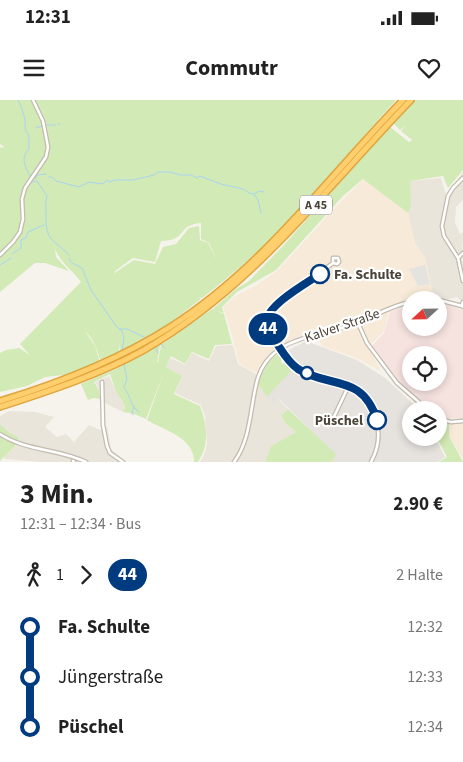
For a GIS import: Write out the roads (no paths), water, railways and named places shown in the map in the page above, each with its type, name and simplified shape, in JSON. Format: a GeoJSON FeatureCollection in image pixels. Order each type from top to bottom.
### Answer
{"type":"FeatureCollection","features":[{"type":"Feature","properties":{"kind":"highway","name":"A 45"},"geometry":{"type":"LineString","coordinates":[[0,401],[86,377],[142,350],[187,323],[273,242],[403,100]]}},
{"type":"Feature","properties":{"kind":"highway","name":"A 45"},"geometry":{"type":"LineString","coordinates":[[212,300],[251,270],[283,239],[411,100]]}},
{"type":"Feature","properties":{"kind":"highway","name":"A 45"},"geometry":{"type":"LineString","coordinates":[[0,407],[59,384]]}},
{"type":"Feature","properties":{"kind":"street"},"geometry":{"type":"LineString","coordinates":[[0,254],[13,242],[20,232],[23,219],[24,192],[46,157],[48,147],[43,121],[33,100]]}},
{"type":"Feature","properties":{"kind":"street"},"geometry":{"type":"LineString","coordinates":[[463,178],[448,196],[442,226],[444,236],[458,258],[463,281]]}},
{"type":"Feature","properties":{"kind":"street"},"geometry":{"type":"LineString","coordinates":[[458,258],[463,253]]}},
{"type":"Feature","properties":{"kind":"street"},"geometry":{"type":"LineString","coordinates":[[333,263],[278,303],[270,311],[267,324],[280,348],[292,363],[303,372],[349,385],[358,390],[370,403],[377,420],[378,439],[371,462]]}},
{"type":"Feature","properties":{"kind":"street"},"geometry":{"type":"LineString","coordinates":[[448,302],[463,305]]}},
{"type":"Feature","properties":{"kind":"street","name":"Kalver Straße"},"geometry":{"type":"LineString","coordinates":[[234,462],[243,447],[258,377],[268,358],[280,348],[312,335],[358,323],[402,304]]}},
{"type":"Feature","properties":{"kind":"street"},"geometry":{"type":"LineString","coordinates":[[358,323],[367,343],[398,384],[418,401]]}},
{"type":"Feature","properties":{"kind":"street"},"geometry":{"type":"LineString","coordinates":[[102,382],[103,424],[108,450],[123,462]]}},
{"type":"Feature","properties":{"kind":"street"},"geometry":{"type":"LineString","coordinates":[[331,423],[349,385]]}},
{"type":"Feature","properties":{"kind":"street"},"geometry":{"type":"LineString","coordinates":[[447,422],[463,421]]}},
{"type":"Feature","properties":{"kind":"street"},"geometry":{"type":"LineString","coordinates":[[0,434],[17,444],[62,454],[86,462]]}},
{"type":"Feature","properties":{"kind":"waterway"},"geometry":{"type":"LineString","coordinates":[[18,100],[29,136],[29,149],[24,159],[30,176]]}},
{"type":"Feature","properties":{"kind":"waterway"},"geometry":{"type":"LineString","coordinates":[[46,125],[55,125]]}},
{"type":"Feature","properties":{"kind":"waterway"},"geometry":{"type":"LineString","coordinates":[[36,128],[42,126]]}},
{"type":"Feature","properties":{"kind":"waterway"},"geometry":{"type":"LineString","coordinates":[[49,177],[56,181],[79,187],[89,182],[102,184],[108,180],[109,182],[133,180],[154,175],[158,172],[191,175],[197,178],[200,176],[254,194],[258,200],[261,213]]}},
{"type":"Feature","properties":{"kind":"waterway"},"geometry":{"type":"LineString","coordinates":[[35,179],[37,175],[46,174]]}},
{"type":"Feature","properties":{"kind":"waterway"},"geometry":{"type":"LineString","coordinates":[[33,182],[37,181],[47,196],[46,225],[49,236],[69,255]]}},
{"type":"Feature","properties":{"kind":"waterway"},"geometry":{"type":"LineString","coordinates":[[254,194],[259,191],[264,192]]}},
{"type":"Feature","properties":{"kind":"waterway"},"geometry":{"type":"LineString","coordinates":[[12,254],[21,248],[21,240],[26,238],[28,232],[44,225]]}},
{"type":"Feature","properties":{"kind":"waterway"},"geometry":{"type":"LineString","coordinates":[[0,265],[11,258]]}},
{"type":"Feature","properties":{"kind":"waterway"},"geometry":{"type":"LineString","coordinates":[[69,258],[71,262]]}},
{"type":"Feature","properties":{"kind":"waterway"},"geometry":{"type":"LineString","coordinates":[[72,263],[82,268],[91,290],[116,326],[122,331],[124,338],[122,352]]}},
{"type":"Feature","properties":{"kind":"waterway"},"geometry":{"type":"LineString","coordinates":[[119,329],[127,329],[146,338]]}},
{"type":"Feature","properties":{"kind":"waterway"},"geometry":{"type":"LineString","coordinates":[[159,342],[165,348]]}},
{"type":"Feature","properties":{"kind":"waterway"},"geometry":{"type":"LineString","coordinates":[[154,345],[158,353]]}},
{"type":"Feature","properties":{"kind":"waterway"},"geometry":{"type":"LineString","coordinates":[[124,364],[127,379],[124,387]]}},
{"type":"Feature","properties":{"kind":"waterway"},"geometry":{"type":"LineString","coordinates":[[124,388],[134,407],[139,412]]}},
{"type":"Feature","properties":{"kind":"waterway"},"geometry":{"type":"LineString","coordinates":[[133,415],[134,407]]}},
{"type":"Feature","properties":{"kind":"place","name":"Fa. Schulte"},"geometry":{"type":"Point","coordinates":[320,274]}},
{"type":"Feature","properties":{"kind":"place","name":"Püschel"},"geometry":{"type":"Point","coordinates":[377,420]}}]}
